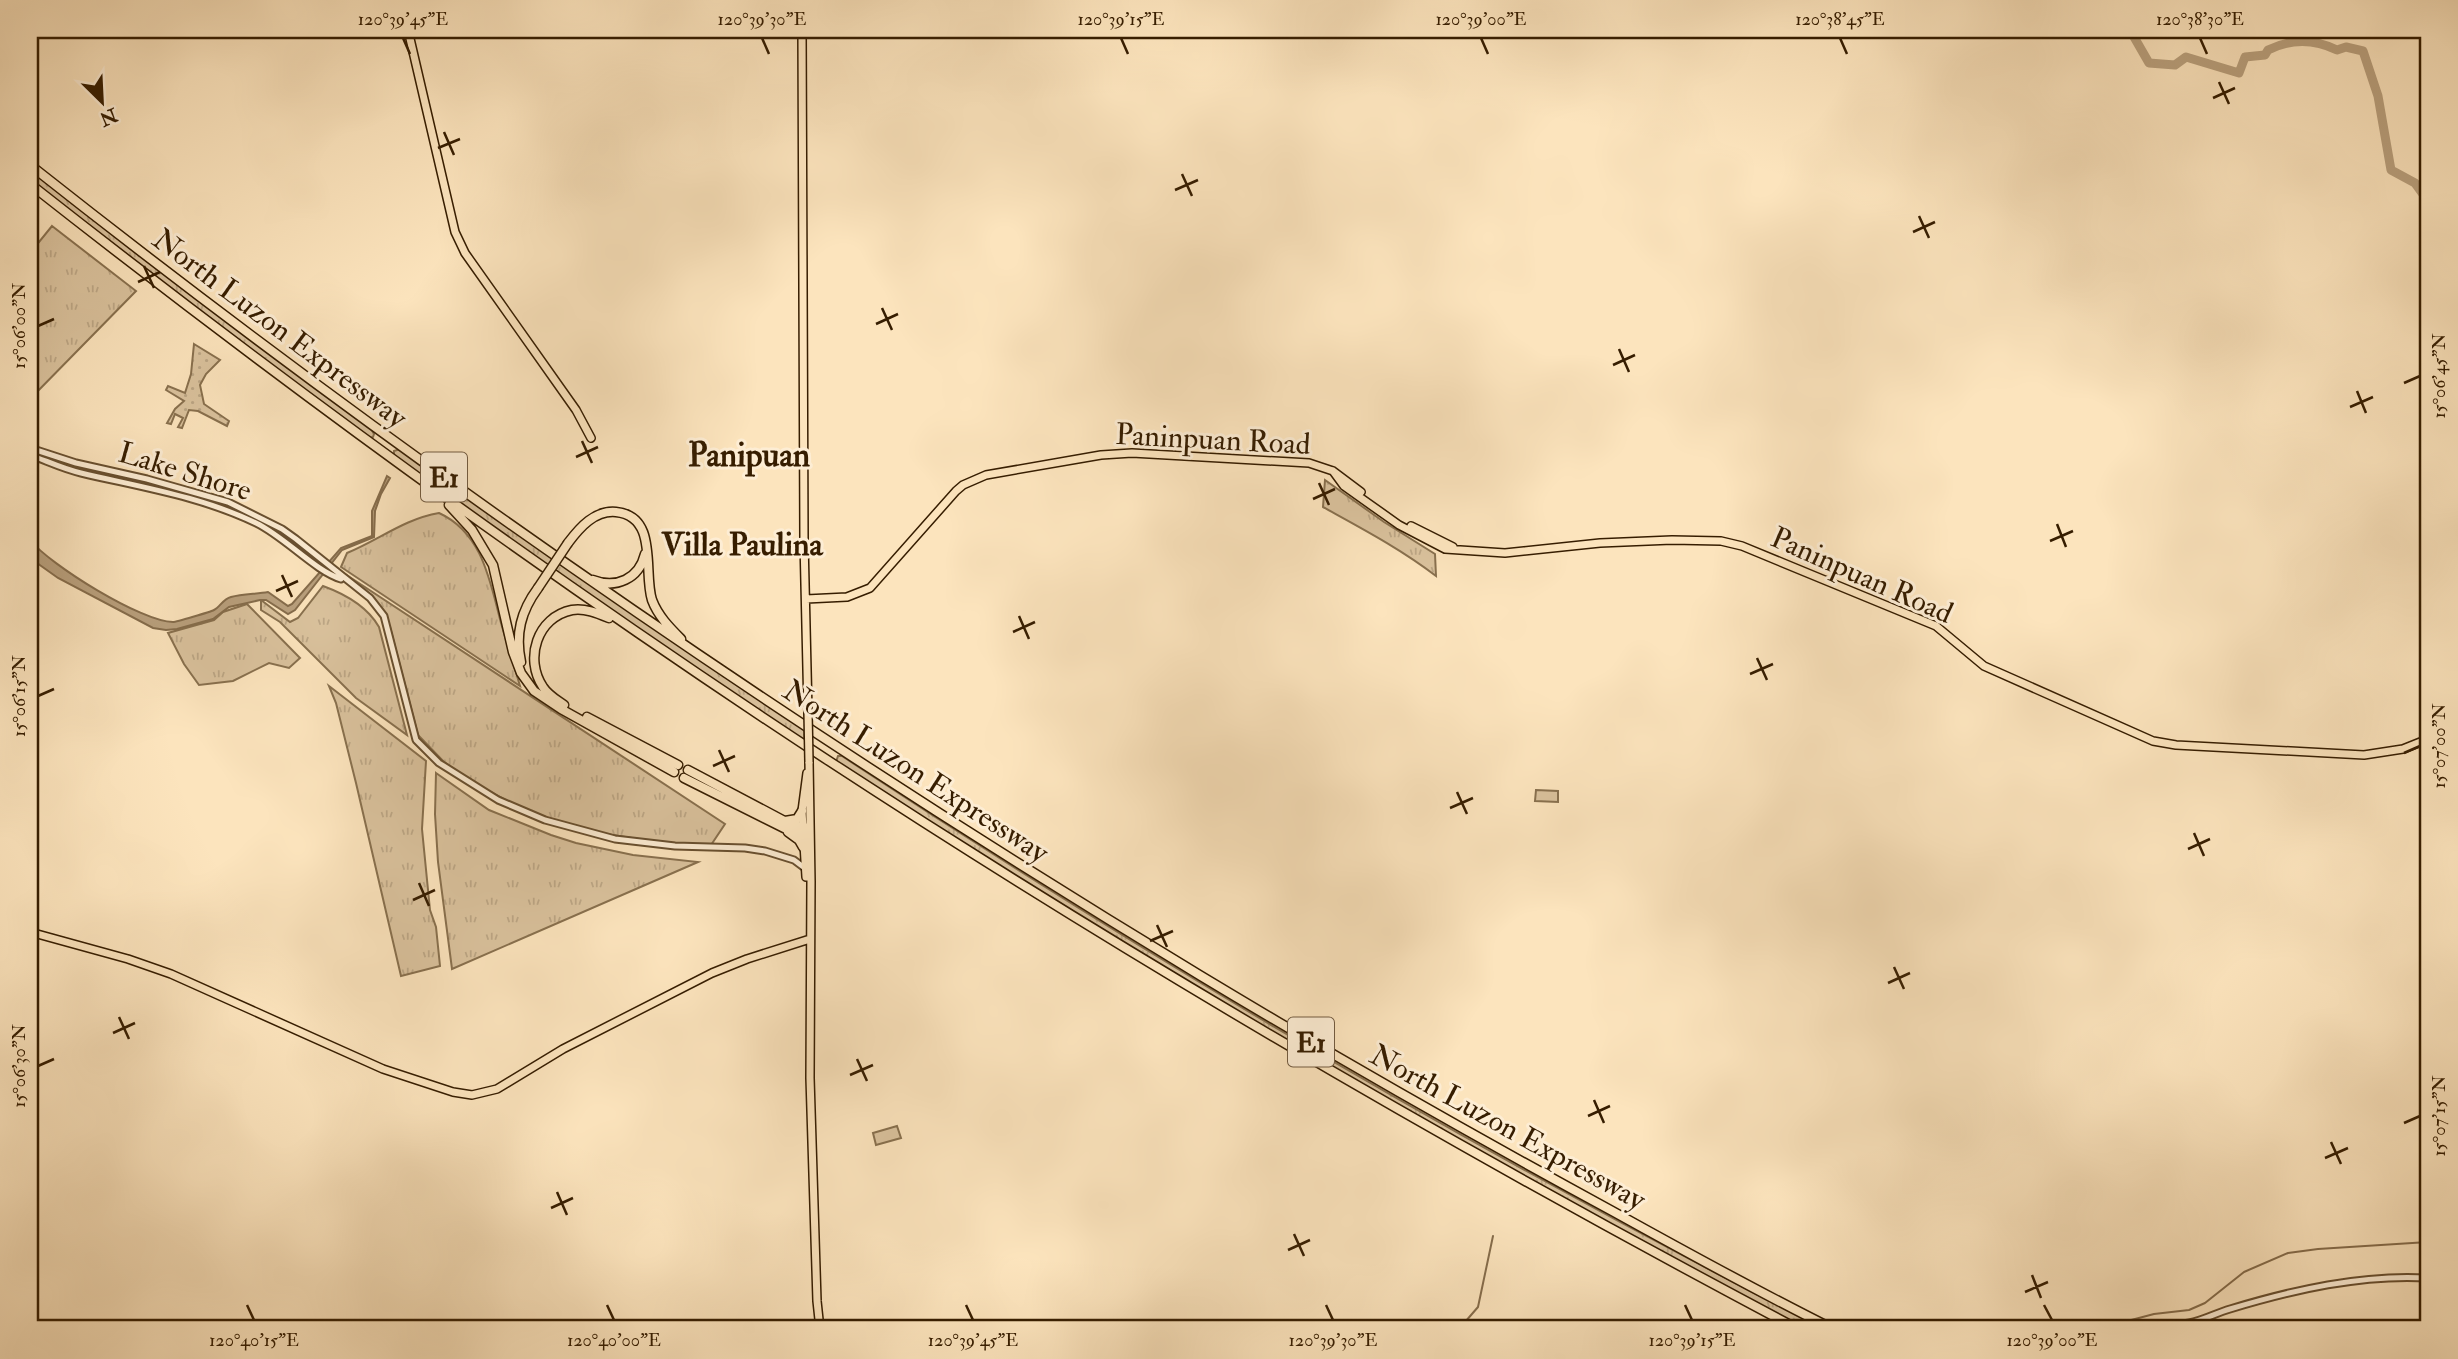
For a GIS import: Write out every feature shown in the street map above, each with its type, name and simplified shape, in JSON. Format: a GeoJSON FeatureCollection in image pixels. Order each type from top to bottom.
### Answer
{"type":"FeatureCollection","features":[{"type":"Feature","properties":{"kind":"highway","name":"North Luzon Expressway"},"geometry":{"type":"LineString","coordinates":[[30,165],[298,371],[569,566],[830,744],[1106,919],[1400,1094],[1833,1329]]}},
{"type":"Feature","properties":{"kind":"highway","name":"North Luzon Expressway"},"geometry":{"type":"LineString","coordinates":[[30,184],[197,314],[425,483],[631,628],[864,784],[1167,974],[1392,1107],[1798,1329]]}},
{"type":"Feature","properties":{"kind":"highway"},"geometry":{"type":"LineString","coordinates":[[425,483],[464,520],[488,554],[497,578],[517,662],[521,673],[534,691],[676,769],[536,688]]}},
{"type":"Feature","properties":{"kind":"highway"},"geometry":{"type":"LineString","coordinates":[[548,701],[536,688],[521,662],[518,642],[523,613],[568,543],[593,517],[613,512],[625,514],[635,520],[647,543],[647,576],[655,606],[669,627],[696,654]]}},
{"type":"Feature","properties":{"kind":"highway"},"geometry":{"type":"LineString","coordinates":[[569,566],[596,581],[609,584],[620,582],[631,576],[640,566],[647,543]]}},
{"type":"Feature","properties":{"kind":"highway"},"geometry":{"type":"LineString","coordinates":[[564,705],[545,690],[533,661],[539,636],[548,624],[571,610],[584,610],[631,628]]}},
{"type":"Feature","properties":{"kind":"highway"},"geometry":{"type":"LineString","coordinates":[[686,774],[783,824],[806,831]]}},
{"type":"Feature","properties":{"kind":"highway"},"geometry":{"type":"LineString","coordinates":[[783,824],[797,818],[803,811]]}},
{"type":"Feature","properties":{"kind":"highway"},"geometry":{"type":"LineString","coordinates":[[783,824],[803,847]]}},
{"type":"Feature","properties":{"kind":"main road"},"geometry":{"type":"LineString","coordinates":[[408,30],[455,232],[465,253],[576,410],[591,438]]}},
{"type":"Feature","properties":{"kind":"main road"},"geometry":{"type":"LineString","coordinates":[[802,30],[808,712],[806,831],[810,888],[810,1079],[820,1329]]}},
{"type":"Feature","properties":{"kind":"main road","name":"Paninpuan Road"},"geometry":{"type":"LineString","coordinates":[[806,599],[847,597],[870,589],[956,491],[986,475],[1090,457],[1132,453],[1309,463],[1333,471],[1401,521],[1460,550],[1505,554],[1600,543],[1672,540],[1721,541],[1742,546],[1936,626],[1984,666],[2153,741],[2176,745],[2364,755],[2403,749],[2428,739]]}},
{"type":"Feature","properties":{"kind":"main road"},"geometry":{"type":"LineString","coordinates":[[808,762],[803,811],[806,831],[803,847],[808,869]]}},
{"type":"Feature","properties":{"kind":"main road"},"geometry":{"type":"LineString","coordinates":[[30,932],[161,970],[247,1006],[383,1069],[453,1092],[471,1095],[481,1095],[496,1089],[563,1048],[712,973],[810,939]]}},
{"type":"Feature","properties":{"kind":"street","name":"Lake Shore"},"geometry":{"type":"LineString","coordinates":[[30,448],[76,463],[148,479],[228,502],[282,529],[331,566],[344,580]]}},
{"type":"Feature","properties":{"kind":"street","name":"Lake Shore"},"geometry":{"type":"LineString","coordinates":[[30,455],[74,471],[191,498],[256,523],[326,573],[344,580]]}},
{"type":"Feature","properties":{"kind":"street"},"geometry":{"type":"LineString","coordinates":[[344,580],[370,598],[384,615],[416,740],[439,764],[469,783],[522,812],[578,830],[615,839],[675,846],[765,851],[794,860],[808,869]]}},
{"type":"Feature","properties":{"kind":"street"},"geometry":{"type":"LineString","coordinates":[[2141,1329],[2189,1323],[2298,1290],[2400,1277],[2428,1278]]}},
{"type":"Feature","properties":{"kind":"green space"},"geometry":{"type":"Polygon","coordinates":[[[30,168],[277,360],[370,427],[373,437],[369,438],[128,258],[30,180],[30,168]]]}},
{"type":"Feature","properties":{"kind":"green space"},"geometry":{"type":"Polygon","coordinates":[[[52,226],[136,291],[30,399],[30,253],[52,226]]]}},
{"type":"Feature","properties":{"kind":"green space"},"geometry":{"type":"Polygon","coordinates":[[[194,344],[220,360],[206,374],[200,385],[204,404],[229,421],[227,426],[198,411],[189,410],[182,428],[178,427],[183,418],[175,414],[171,424],[167,423],[175,409],[184,401],[166,390],[168,386],[185,393],[191,374],[194,344]]]}},
{"type":"Feature","properties":{"kind":"green space"},"geometry":{"type":"Polygon","coordinates":[[[401,450],[586,582],[804,729],[804,742],[582,591],[394,456],[394,451],[401,450]]]}},
{"type":"Feature","properties":{"kind":"green space"},"geometry":{"type":"Polygon","coordinates":[[[1325,480],[1435,554],[1436,576],[1395,548],[1323,507],[1325,480]]]}},
{"type":"Feature","properties":{"kind":"green space"},"geometry":{"type":"Polygon","coordinates":[[[439,513],[466,533],[482,560],[520,686],[341,567],[347,553],[403,525],[439,513]]]}},
{"type":"Feature","properties":{"kind":"green space"},"geometry":{"type":"Polygon","coordinates":[[[339,570],[725,824],[711,845],[683,846],[587,831],[528,812],[476,784],[444,762],[418,735],[390,627],[384,614],[339,570]]]}},
{"type":"Feature","properties":{"kind":"green space"},"geometry":{"type":"Polygon","coordinates":[[[323,586],[355,602],[379,627],[407,735],[356,698],[280,622],[261,610],[261,600],[290,622],[298,618],[323,586]]]}},
{"type":"Feature","properties":{"kind":"green space"},"geometry":{"type":"Polygon","coordinates":[[[247,604],[300,658],[289,668],[269,663],[233,681],[199,685],[184,664],[168,633],[214,620],[223,612],[247,604]]]}},
{"type":"Feature","properties":{"kind":"green space"},"geometry":{"type":"Polygon","coordinates":[[[329,686],[426,761],[422,829],[430,910],[436,927],[440,966],[401,976],[356,783],[336,703],[329,686]]]}},
{"type":"Feature","properties":{"kind":"green space"},"geometry":{"type":"Polygon","coordinates":[[[838,756],[842,756],[1081,910],[1325,1057],[1573,1197],[1825,1329],[1807,1329],[1652,1249],[1289,1044],[1004,871],[836,762],[838,756]]]}},
{"type":"Feature","properties":{"kind":"green space"},"geometry":{"type":"Polygon","coordinates":[[[436,773],[489,810],[551,835],[633,855],[698,862],[452,969],[438,862],[436,773]]]}},
{"type":"Feature","properties":{"kind":"green space"},"geometry":{"type":"Polygon","coordinates":[[[1536,790],[1558,791],[1558,802],[1535,801],[1536,790]]]}},
{"type":"Feature","properties":{"kind":"green space"},"geometry":{"type":"Polygon","coordinates":[[[897,1126],[901,1138],[876,1145],[873,1133],[897,1126]]]}},
{"type":"Feature","properties":{"kind":"shaded area"},"geometry":{"type":"Polygon","coordinates":[[[387,476],[390,478],[375,511],[374,537],[342,550],[295,610],[288,614],[266,600],[260,600],[229,607],[213,619],[177,629],[153,628],[58,578],[30,558],[30,540],[76,577],[119,603],[159,620],[173,622],[214,610],[226,599],[240,595],[268,592],[288,606],[341,548],[372,536],[372,511],[387,476]]]}},
{"type":"Feature","properties":{"kind":"waterway"},"geometry":{"type":"LineString","coordinates":[[2130,30],[2149,63],[2175,65],[2186,57],[2239,73],[2245,57],[2265,55],[2268,50],[2286,43],[2303,41],[2337,50],[2346,47],[2363,51],[2378,96],[2391,170],[2415,183],[2428,201]]}},
{"type":"Feature","properties":{"kind":"waterway"},"geometry":{"type":"LineString","coordinates":[[1459,1329],[1478,1307],[1493,1236]]}},
{"type":"Feature","properties":{"kind":"waterway"},"geometry":{"type":"LineString","coordinates":[[2107,1329],[2154,1314],[2189,1310],[2205,1303],[2244,1272],[2288,1253],[2428,1242]]}},
{"type":"Feature","properties":{"kind":"district","name":"Panipuan"},"geometry":{"type":"Point","coordinates":[749,454]}},
{"type":"Feature","properties":{"kind":"district","name":"Villa Paulina"},"geometry":{"type":"Point","coordinates":[742,544]}}]}
